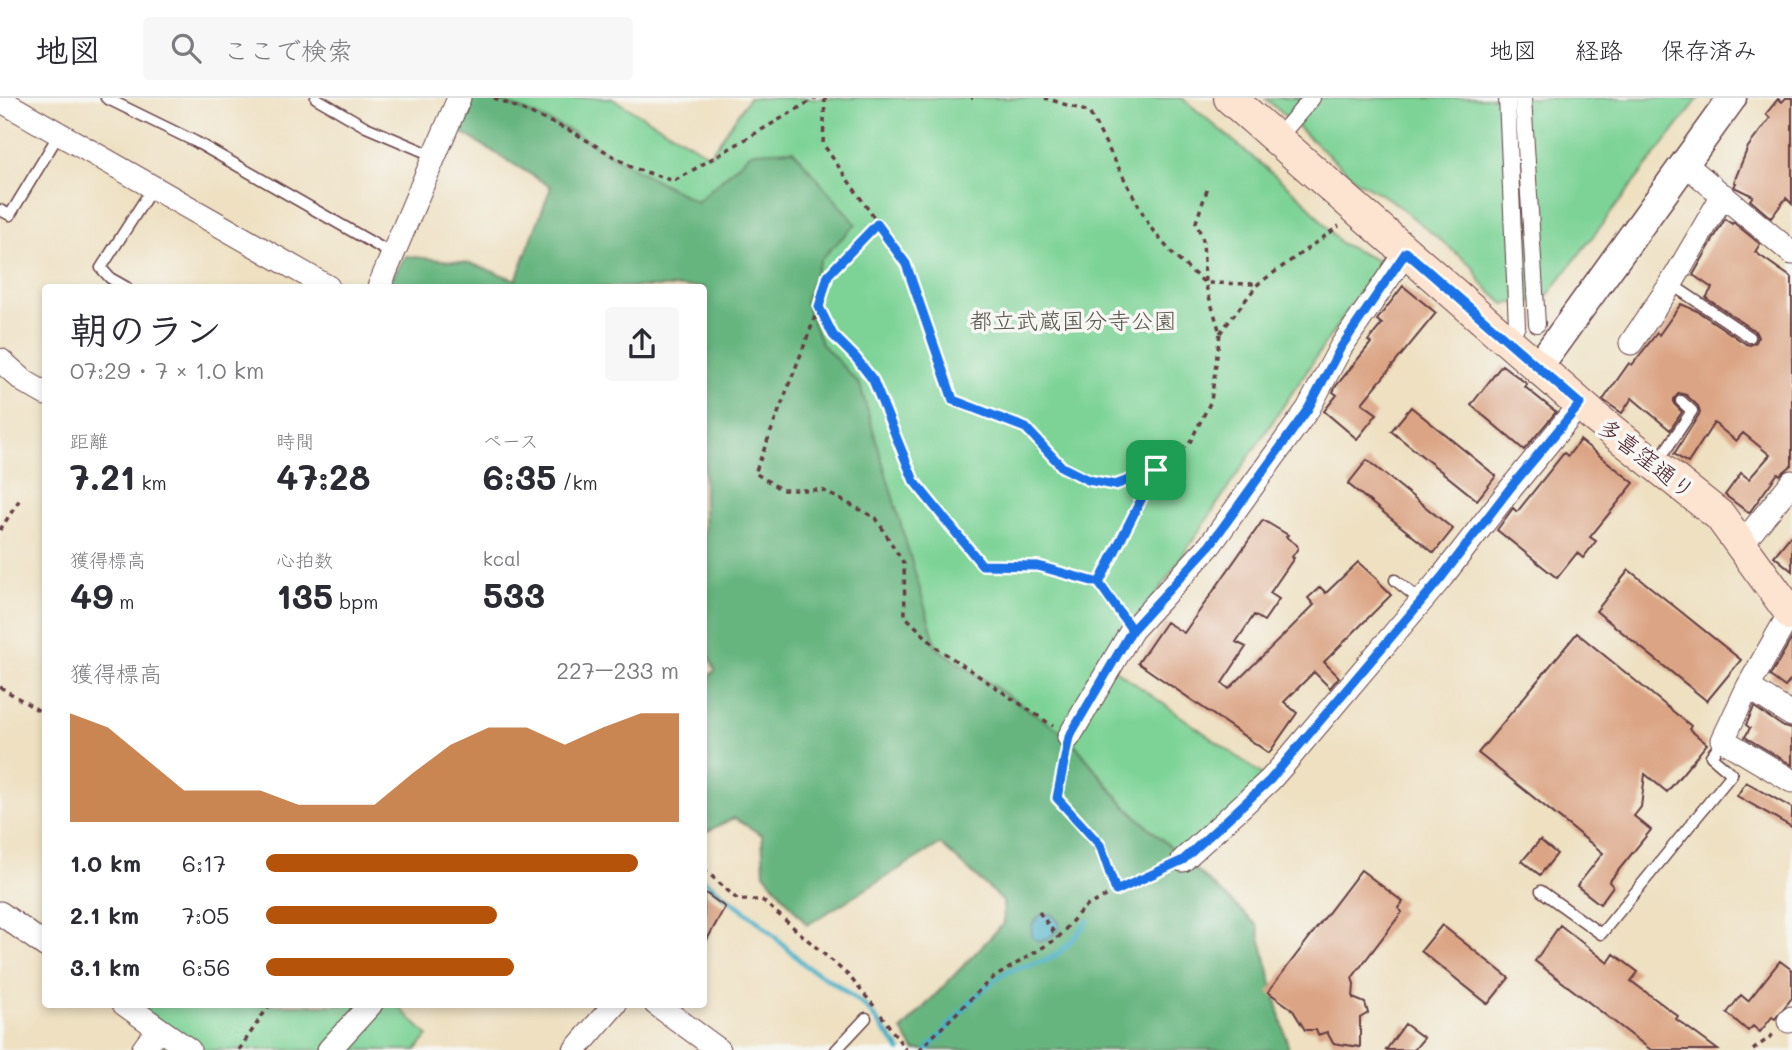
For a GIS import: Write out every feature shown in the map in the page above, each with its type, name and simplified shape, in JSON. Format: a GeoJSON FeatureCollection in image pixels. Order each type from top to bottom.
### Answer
{"type":"FeatureCollection","features":[{"type":"Feature","properties":{"kind":"main road","name":"多喜窪通り"},"geometry":{"type":"LineString","coordinates":[[1230,98],[1580,404],[1720,516],[1791,614]]}},
{"type":"Feature","properties":{"kind":"street"},"geometry":{"type":"LineString","coordinates":[[380,284],[459,98]]}},
{"type":"Feature","properties":{"kind":"street"},"geometry":{"type":"LineString","coordinates":[[1287,127],[1312,98]]}},
{"type":"Feature","properties":{"kind":"street"},"geometry":{"type":"LineString","coordinates":[[1507,98],[1517,326]]}},
{"type":"Feature","properties":{"kind":"street"},"geometry":{"type":"LineString","coordinates":[[1523,98],[1538,324]]}},
{"type":"Feature","properties":{"kind":"street"},"geometry":{"type":"LineString","coordinates":[[1538,367],[1732,98]]}},
{"type":"Feature","properties":{"kind":"street"},"geometry":{"type":"LineString","coordinates":[[0,100],[323,284]]}},
{"type":"Feature","properties":{"kind":"street"},"geometry":{"type":"LineString","coordinates":[[1685,164],[1792,253]]}},
{"type":"Feature","properties":{"kind":"street"},"geometry":{"type":"LineString","coordinates":[[1631,343],[1671,284],[1723,195]]}},
{"type":"Feature","properties":{"kind":"street"},"geometry":{"type":"LineString","coordinates":[[1069,737],[1132,630],[1210,545],[1308,409],[1341,347],[1406,252]]}},
{"type":"Feature","properties":{"kind":"street"},"geometry":{"type":"LineString","coordinates":[[0,360],[25,382],[42,392]]}},
{"type":"Feature","properties":{"kind":"street"},"geometry":{"type":"LineString","coordinates":[[1183,860],[1270,780],[1421,601],[1580,404]]}},
{"type":"Feature","properties":{"kind":"street"},"geometry":{"type":"LineString","coordinates":[[1742,544],[1792,482]]}},
{"type":"Feature","properties":{"kind":"street"},"geometry":{"type":"LineString","coordinates":[[1791,614],[1748,687],[1723,740],[1792,781]]}},
{"type":"Feature","properties":{"kind":"street"},"geometry":{"type":"LineString","coordinates":[[1748,687],[1792,715]]}},
{"type":"Feature","properties":{"kind":"street"},"geometry":{"type":"LineString","coordinates":[[0,913],[42,943]]}},
{"type":"Feature","properties":{"kind":"street"},"geometry":{"type":"LineString","coordinates":[[129,1008],[189,1050]]}},
{"type":"Feature","properties":{"kind":"street"},"geometry":{"type":"LineString","coordinates":[[329,1050],[367,1008]]}},
{"type":"Feature","properties":{"kind":"street"},"geometry":{"type":"LineString","coordinates":[[575,1050],[612,1008]]}},
{"type":"Feature","properties":{"kind":"street"},"geometry":{"type":"LineString","coordinates":[[661,1008],[719,1050]]}},
{"type":"Feature","properties":{"kind":"street"},"geometry":{"type":"LineString","coordinates":[[144,1050],[158,1029]]}},
{"type":"Feature","properties":{"kind":"lane"},"geometry":{"type":"LineString","coordinates":[[106,98],[127,103],[392,254]]}},
{"type":"Feature","properties":{"kind":"lane"},"geometry":{"type":"LineString","coordinates":[[316,98],[366,127],[434,156]]}},
{"type":"Feature","properties":{"kind":"lane"},"geometry":{"type":"LineString","coordinates":[[0,209],[9,215],[60,134]]}},
{"type":"Feature","properties":{"kind":"lane"},"geometry":{"type":"LineString","coordinates":[[121,284],[101,268],[153,187]]}},
{"type":"Feature","properties":{"kind":"lane"},"geometry":{"type":"LineString","coordinates":[[1671,284],[1750,337]]}},
{"type":"Feature","properties":{"kind":"lane"},"geometry":{"type":"LineString","coordinates":[[1656,465],[1692,411],[1681,401]]}},
{"type":"Feature","properties":{"kind":"lane"},"geometry":{"type":"LineString","coordinates":[[1395,580],[1421,601]]}},
{"type":"Feature","properties":{"kind":"lane"},"geometry":{"type":"LineString","coordinates":[[1541,891],[1601,934],[1732,774],[1711,756],[1723,740]]}},
{"type":"Feature","properties":{"kind":"lane"},"geometry":{"type":"LineString","coordinates":[[836,1050],[866,1018]]}},
{"type":"Feature","properties":{"kind":"path"},"geometry":{"type":"LineString","coordinates":[[494,98],[573,132],[633,168],[674,181],[816,98]]}},
{"type":"Feature","properties":{"kind":"path"},"geometry":{"type":"LineString","coordinates":[[825,98],[822,144],[906,264],[953,400],[1026,428],[1062,467],[1088,480],[1115,485],[1156,470],[1190,442],[1211,401],[1220,333],[1205,284],[1203,240],[1196,222],[1207,190]]}},
{"type":"Feature","properties":{"kind":"path"},"geometry":{"type":"LineString","coordinates":[[1045,98],[1089,112],[1150,227],[1175,257],[1205,284],[1258,284]]}},
{"type":"Feature","properties":{"kind":"path"},"geometry":{"type":"LineString","coordinates":[[877,224],[828,275],[819,307],[755,473],[782,490],[822,491],[876,518],[904,564],[905,616],[937,648],[1069,737],[1057,798],[1100,845],[1116,891]]}},
{"type":"Feature","properties":{"kind":"path"},"geometry":{"type":"LineString","coordinates":[[1220,333],[1258,284],[1339,226]]}},
{"type":"Feature","properties":{"kind":"path"},"geometry":{"type":"LineString","coordinates":[[819,307],[833,335],[873,380],[914,481],[982,565],[1038,566],[1099,583],[1132,630]]}},
{"type":"Feature","properties":{"kind":"path"},"geometry":{"type":"LineString","coordinates":[[1099,583],[1156,470]]}},
{"type":"Feature","properties":{"kind":"path"},"geometry":{"type":"LineString","coordinates":[[0,530],[20,499]]}},
{"type":"Feature","properties":{"kind":"path"},"geometry":{"type":"LineString","coordinates":[[0,687],[42,713]]}},
{"type":"Feature","properties":{"kind":"path"},"geometry":{"type":"LineString","coordinates":[[919,1050],[990,980],[1058,938],[1083,908],[1183,860]]}},
{"type":"Feature","properties":{"kind":"path"},"geometry":{"type":"LineString","coordinates":[[707,872],[738,900],[762,900],[818,948],[849,976],[906,1050]]}},
{"type":"Feature","properties":{"kind":"path"},"geometry":{"type":"LineString","coordinates":[[1039,912],[1058,938]]}},
{"type":"Feature","properties":{"kind":"path"},"geometry":{"type":"LineString","coordinates":[[239,1050],[267,1008]]}},
{"type":"Feature","properties":{"kind":"path"},"geometry":{"type":"LineString","coordinates":[[1753,1050],[1791,1020]]}},
{"type":"Feature","properties":{"kind":"green space"},"geometry":{"type":"Polygon","coordinates":[[[459,98],[494,98],[573,132],[697,202],[752,152],[793,150],[856,224],[820,260],[805,302],[821,343],[860,385],[937,648],[1069,737],[1124,805],[1257,925],[1289,1050],[914,1050],[902,1030],[1004,923],[1003,901],[940,844],[807,925],[764,873],[762,835],[734,818],[707,832],[707,679],[715,670],[707,653],[707,284],[388,284],[406,256],[470,263],[516,280],[551,187],[448,124],[459,98]]]}},
{"type":"Feature","properties":{"kind":"green space","name":"都立武蔵国分寺公園"},"geometry":{"type":"Polygon","coordinates":[[[494,98],[611,98],[710,155],[749,98],[1182,98],[1304,200],[1340,243],[1380,262],[1109,665],[1270,780],[1183,860],[1124,805],[1069,737],[937,648],[898,526],[860,385],[821,343],[805,302],[820,260],[752,152],[697,202],[573,132],[494,98]]]}},
{"type":"Feature","properties":{"kind":"green space"},"geometry":{"type":"Polygon","coordinates":[[[1265,98],[1699,98],[1544,300],[1504,304],[1482,284],[1473,267],[1394,202],[1356,180],[1265,98]]]}},
{"type":"Feature","properties":{"kind":"green space"},"geometry":{"type":"Polygon","coordinates":[[[128,1008],[364,1008],[327,1050],[143,1050],[158,1029],[128,1008]]]}},
{"type":"Feature","properties":{"kind":"green space"},"geometry":{"type":"Polygon","coordinates":[[[378,1008],[400,1008],[428,1036],[416,1050],[340,1050],[378,1008]]]}},
{"type":"Feature","properties":{"kind":"water"},"geometry":{"type":"Polygon","coordinates":[[[1044,913],[1052,915],[1059,922],[1059,929],[1048,939],[1039,942],[1032,937],[1031,929],[1044,913]]]}},
{"type":"Feature","properties":{"kind":"building"},"geometry":{"type":"Polygon","coordinates":[[[1786,98],[1792,98],[1792,204],[1786,198],[1771,218],[1750,200],[1753,196],[1734,187],[1734,182],[1748,147],[1770,118],[1766,114],[1778,99],[1782,102],[1786,98]]]}},
{"type":"Feature","properties":{"kind":"building"},"geometry":{"type":"Polygon","coordinates":[[[1725,219],[1732,224],[1733,222],[1760,244],[1755,252],[1792,278],[1792,465],[1780,475],[1778,473],[1749,513],[1725,495],[1741,473],[1749,479],[1770,455],[1743,433],[1736,441],[1714,423],[1688,463],[1674,454],[1700,413],[1698,406],[1686,395],[1679,393],[1674,399],[1674,404],[1682,412],[1670,430],[1632,398],[1622,413],[1603,400],[1629,363],[1632,365],[1657,333],[1659,335],[1681,304],[1697,311],[1746,344],[1756,342],[1758,337],[1755,331],[1706,298],[1712,288],[1693,275],[1725,219]]]}},
{"type":"Feature","properties":{"kind":"building"},"geometry":{"type":"Polygon","coordinates":[[[1403,286],[1436,313],[1362,403],[1377,414],[1357,439],[1324,411],[1337,395],[1333,392],[1336,386],[1371,343],[1368,341],[1382,324],[1377,320],[1403,286]]]}},
{"type":"Feature","properties":{"kind":"building"},"geometry":{"type":"Polygon","coordinates":[[[1502,365],[1556,412],[1524,450],[1471,405],[1502,365]]]}},
{"type":"Feature","properties":{"kind":"building"},"geometry":{"type":"Polygon","coordinates":[[[1411,407],[1496,476],[1477,500],[1391,431],[1411,407]]]}},
{"type":"Feature","properties":{"kind":"building"},"geometry":{"type":"Polygon","coordinates":[[[1580,440],[1634,483],[1590,537],[1596,541],[1583,558],[1577,553],[1557,578],[1497,530],[1513,508],[1517,512],[1564,453],[1568,456],[1580,440]]]}},
{"type":"Feature","properties":{"kind":"building"},"geometry":{"type":"Polygon","coordinates":[[[1367,460],[1453,529],[1434,553],[1348,484],[1367,460]]]}},
{"type":"Feature","properties":{"kind":"building"},"geometry":{"type":"Polygon","coordinates":[[[1263,520],[1288,535],[1286,537],[1298,548],[1270,593],[1279,599],[1264,621],[1254,615],[1236,642],[1246,647],[1222,683],[1229,689],[1314,605],[1308,598],[1320,587],[1326,593],[1358,562],[1391,595],[1324,662],[1339,677],[1330,688],[1314,672],[1284,702],[1297,713],[1269,753],[1138,663],[1166,622],[1184,633],[1263,520]]]}},
{"type":"Feature","properties":{"kind":"building"},"geometry":{"type":"Polygon","coordinates":[[[1792,534],[1792,571],[1774,556],[1792,534]]]}},
{"type":"Feature","properties":{"kind":"building"},"geometry":{"type":"Polygon","coordinates":[[[1629,570],[1741,660],[1707,701],[1596,611],[1629,570]]]}},
{"type":"Feature","properties":{"kind":"building"},"geometry":{"type":"Polygon","coordinates":[[[1577,633],[1691,726],[1689,729],[1707,744],[1667,792],[1645,774],[1641,807],[1634,816],[1651,830],[1609,882],[1613,886],[1600,904],[1577,886],[1603,853],[1478,753],[1577,633]]]}},
{"type":"Feature","properties":{"kind":"building"},"geometry":{"type":"Polygon","coordinates":[[[1792,638],[1792,678],[1785,687],[1770,676],[1792,638]]]}},
{"type":"Feature","properties":{"kind":"building"},"geometry":{"type":"Polygon","coordinates":[[[1754,707],[1784,727],[1792,729],[1792,765],[1745,737],[1750,728],[1746,725],[1754,707]]]}},
{"type":"Feature","properties":{"kind":"building"},"geometry":{"type":"Polygon","coordinates":[[[1746,782],[1792,808],[1792,827],[1737,796],[1746,782]]]}},
{"type":"Feature","properties":{"kind":"building"},"geometry":{"type":"Polygon","coordinates":[[[1540,840],[1557,854],[1540,875],[1522,861],[1540,840]]]}},
{"type":"Feature","properties":{"kind":"building"},"geometry":{"type":"Polygon","coordinates":[[[1361,870],[1403,902],[1398,908],[1402,912],[1352,978],[1353,998],[1365,1003],[1368,1013],[1360,1018],[1360,1047],[1333,1043],[1327,1032],[1318,1035],[1316,1030],[1305,1030],[1292,1009],[1268,992],[1361,870]]]}},
{"type":"Feature","properties":{"kind":"building"},"geometry":{"type":"Polygon","coordinates":[[[707,894],[725,907],[707,940],[707,894]]]}},
{"type":"Feature","properties":{"kind":"building"},"geometry":{"type":"Polygon","coordinates":[[[1442,925],[1509,978],[1488,1004],[1421,951],[1442,925]]]}},
{"type":"Feature","properties":{"kind":"building"},"geometry":{"type":"Polygon","coordinates":[[[1560,925],[1608,963],[1614,954],[1638,972],[1631,981],[1718,1050],[1651,1050],[1535,961],[1560,925]]]}},
{"type":"Feature","properties":{"kind":"building"},"geometry":{"type":"Polygon","coordinates":[[[1780,961],[1792,970],[1792,998],[1760,1032],[1753,1026],[1748,1031],[1727,1013],[1741,995],[1748,1001],[1780,961]]]}},
{"type":"Feature","properties":{"kind":"building"},"geometry":{"type":"Polygon","coordinates":[[[1405,1024],[1424,1038],[1414,1050],[1386,1050],[1405,1024]]]}},
{"type":"Feature","properties":{"kind":"waterway"},"geometry":{"type":"LineString","coordinates":[[707,882],[759,922],[806,966],[867,1008],[900,1050]]}},
{"type":"Feature","properties":{"kind":"waterway"},"geometry":{"type":"LineString","coordinates":[[927,1050],[993,982],[1009,971],[1055,956],[1088,921]]}},
{"type":"Feature","properties":{"kind":"route"},"geometry":{"type":"LineString","coordinates":[[1156,470],[1099,583],[1132,630],[1069,737],[1057,798],[1100,845],[1116,891],[1183,860],[1270,780],[1441,578],[1511,487],[1580,404],[1406,252],[1341,347],[1308,409],[1210,545],[1132,630],[1099,583],[1038,566],[982,565],[914,481],[873,380],[833,335],[819,307],[828,275],[877,224],[906,264],[953,400],[1026,428],[1062,467],[1088,480],[1115,485],[1156,470]]}}]}
